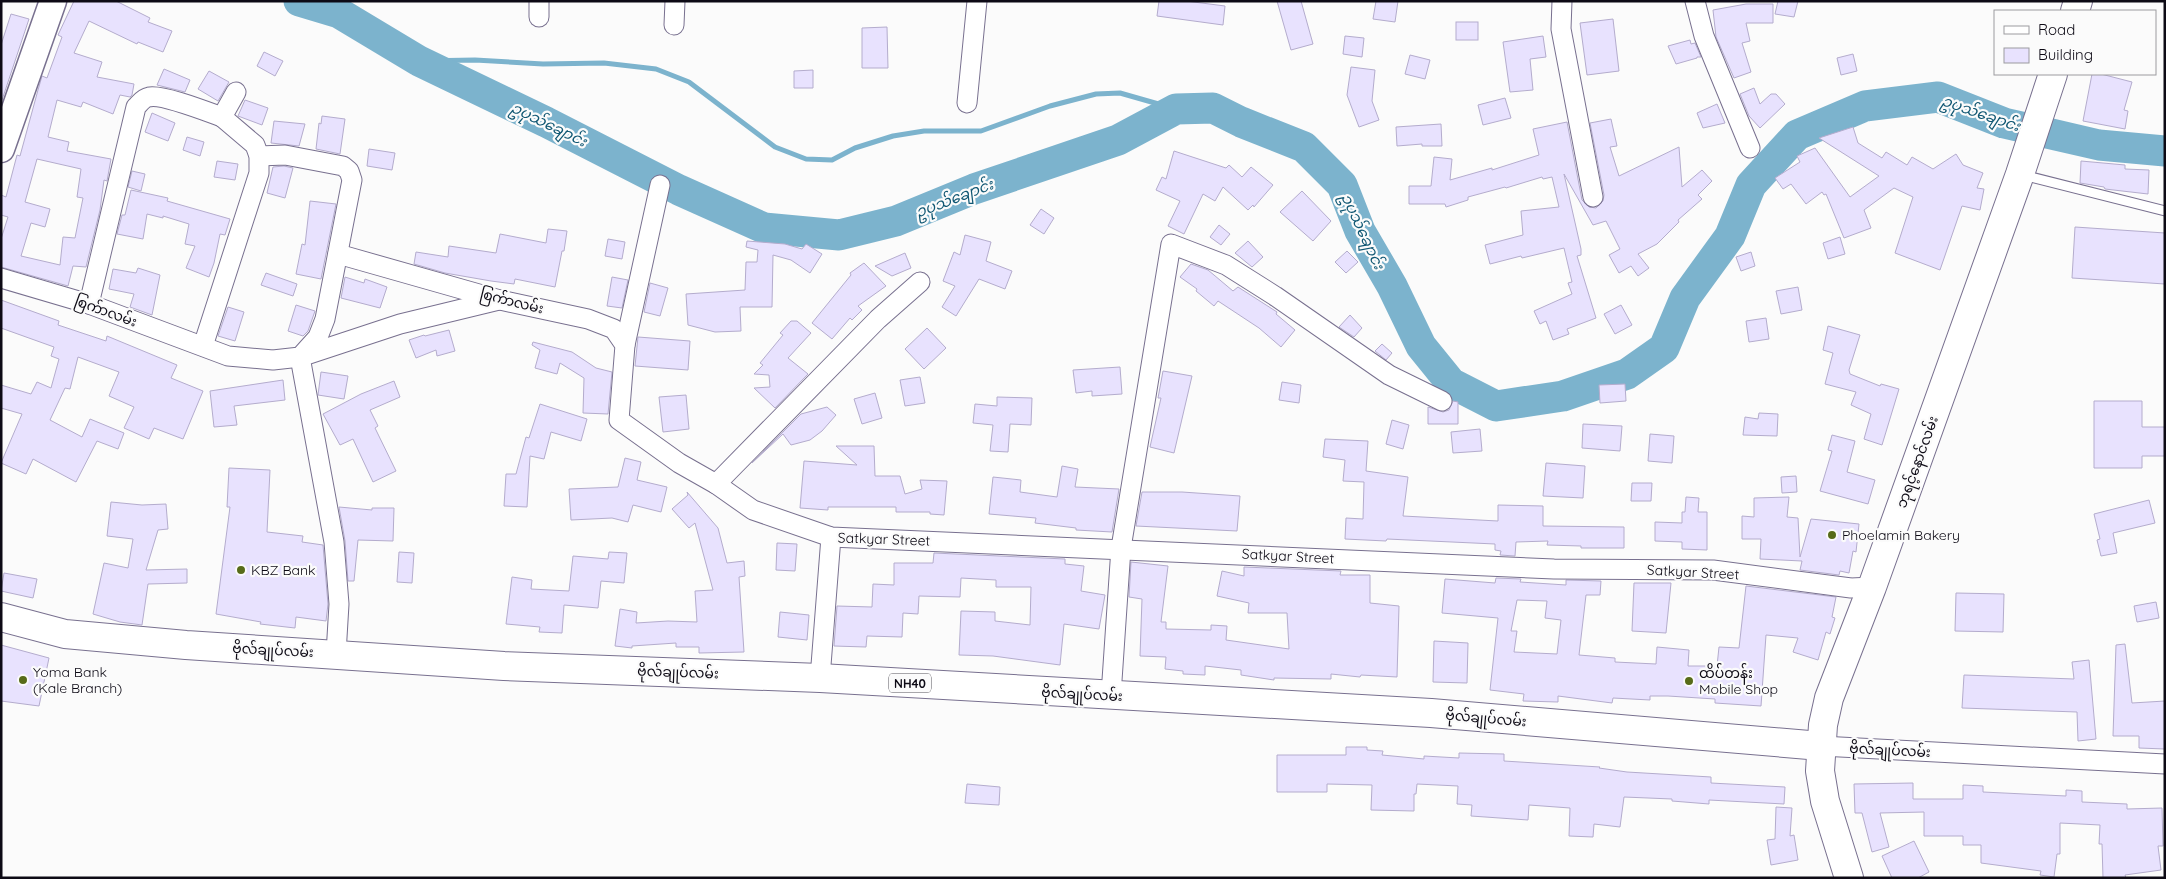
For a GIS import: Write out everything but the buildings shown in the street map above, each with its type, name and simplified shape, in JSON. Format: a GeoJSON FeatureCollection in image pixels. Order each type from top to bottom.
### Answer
{"type":"FeatureCollection","features":[{"type":"Feature","properties":{"kind":"highway","name":"ဘုရင့်နောင်လမ်း"},"geometry":{"type":"LineString","coordinates":[[1849,878],[1825,801],[1820,771],[1820,746],[1829,698],[1872,587],[2022,169],[2050,80]]}},
{"type":"Feature","properties":{"kind":"highway","name":"ဗိုလ်ချုပ်လမ်း"},"geometry":{"type":"LineString","coordinates":[[1,616],[65,634],[186,646],[504,666],[820,678],[1431,713],[1820,746]]}},
{"type":"Feature","properties":{"kind":"street"},"geometry":{"type":"LineString","coordinates":[[1,149],[9,101],[53,1]]}},
{"type":"Feature","properties":{"kind":"street"},"geometry":{"type":"LineString","coordinates":[[674,25],[675,1]]}},
{"type":"Feature","properties":{"kind":"street"},"geometry":{"type":"LineString","coordinates":[[967,103],[977,1]]}},
{"type":"Feature","properties":{"kind":"street"},"geometry":{"type":"LineString","coordinates":[[1562,1],[1561,29],[1593,197]]}},
{"type":"Feature","properties":{"kind":"street"},"geometry":{"type":"LineString","coordinates":[[1695,1],[1704,36],[1750,148]]}},
{"type":"Feature","properties":{"kind":"street"},"geometry":{"type":"LineString","coordinates":[[222,117],[236,92]]}},
{"type":"Feature","properties":{"kind":"street"},"geometry":{"type":"LineString","coordinates":[[89,304],[136,107],[148,97],[160,98],[222,117],[255,145],[259,156],[259,173],[203,346]]}},
{"type":"Feature","properties":{"kind":"street"},"geometry":{"type":"LineString","coordinates":[[259,156],[286,155],[343,166],[350,170],[352,180],[325,319],[318,337],[300,357],[334,542],[339,604],[336,654]]}},
{"type":"Feature","properties":{"kind":"street"},"geometry":{"type":"LineString","coordinates":[[660,186],[626,345],[619,420],[679,463],[716,484],[878,319],[920,282]]}},
{"type":"Feature","properties":{"kind":"street"},"geometry":{"type":"LineString","coordinates":[[1111,696],[1121,548],[1171,244],[1226,265],[1275,296],[1389,375],[1442,401]]}},
{"type":"Feature","properties":{"kind":"street","name":"စြက်ာလမ်း"},"geometry":{"type":"LineString","coordinates":[[338,254],[500,300],[588,319],[614,329],[626,345]]}},
{"type":"Feature","properties":{"kind":"street","name":"စြက်ာလမ်း"},"geometry":{"type":"LineString","coordinates":[[1,278],[89,304],[228,356],[273,360],[300,357],[400,324],[500,300]]}},
{"type":"Feature","properties":{"kind":"street","name":"Satkyar Street"},"geometry":{"type":"LineString","coordinates":[[716,484],[753,510],[831,537],[1121,548],[1554,569],[1713,570],[1851,588],[1872,587]]}},
{"type":"Feature","properties":{"kind":"street"},"geometry":{"type":"LineString","coordinates":[[820,678],[831,537]]}},
{"type":"Feature","properties":{"kind":"street","name":"ဗိုလ်ချုပ်လမ်း"},"geometry":{"type":"LineString","coordinates":[[1820,746],[2165,764]]}},
{"type":"Feature","properties":{"kind":"lane"},"geometry":{"type":"LineString","coordinates":[[2022,169],[2165,211]]}},
{"type":"Feature","properties":{"kind":"waterway","name":"ဥပုသ်ချောင်း"},"geometry":{"type":"LineString","coordinates":[[299,1],[339,13],[419,61],[546,122],[679,190],[764,228],[839,235],[896,221],[974,189],[1118,140],[1176,109],[1213,108],[1241,122],[1304,147],[1342,185],[1360,231],[1392,286],[1421,346],[1451,383],[1496,406],[1563,396],[1627,374],[1664,348],[1685,298],[1730,236],[1751,185],[1797,135],[1865,106],[1938,97],[2004,123],[2099,145],[2165,151]]}},
{"type":"Feature","properties":{"kind":"waterway"},"geometry":{"type":"LineString","coordinates":[[419,61],[475,60],[543,64],[604,63],[656,69],[689,82],[775,147],[806,159],[832,160],[855,148],[893,136],[924,131],[981,131],[1050,106],[1096,94],[1120,93],[1176,109]]}},
{"type":"Feature","properties":{"kind":"place","name":"Phoelamin Bakery"},"geometry":{"type":"Point","coordinates":[1832,535]}},
{"type":"Feature","properties":{"kind":"place","name":"KBZ Bank"},"geometry":{"type":"Point","coordinates":[241,570]}},
{"type":"Feature","properties":{"kind":"place","name":"Yoma Bank (Kale Branch)"},"geometry":{"type":"Point","coordinates":[23,680]}},
{"type":"Feature","properties":{"kind":"place","name":"ထိပ်တန်း Mobile Shop"},"geometry":{"type":"Point","coordinates":[1689,681]}}]}
